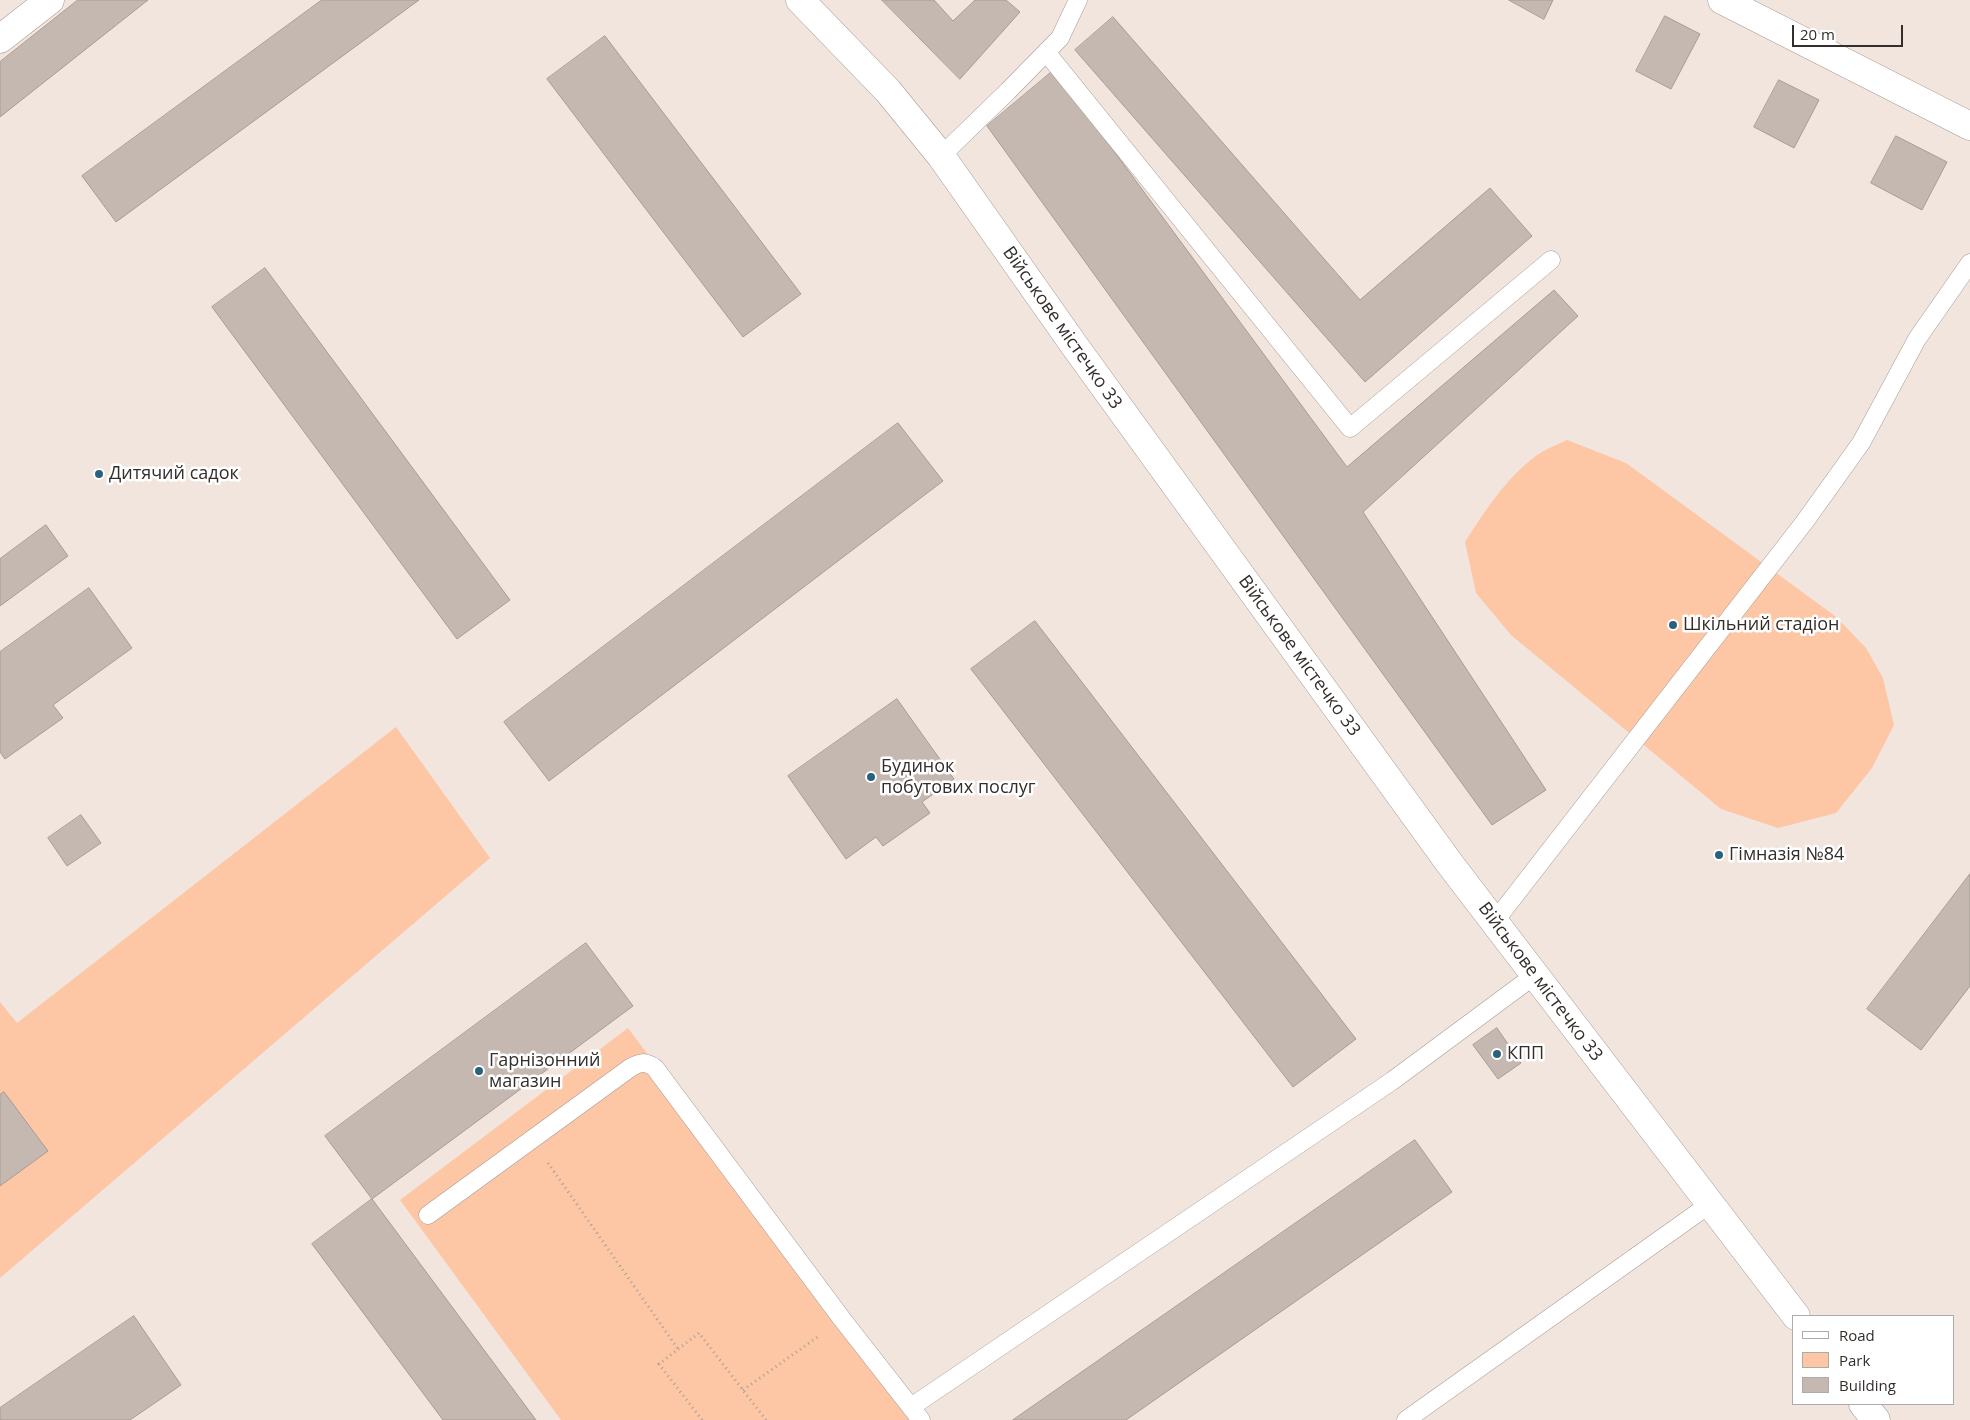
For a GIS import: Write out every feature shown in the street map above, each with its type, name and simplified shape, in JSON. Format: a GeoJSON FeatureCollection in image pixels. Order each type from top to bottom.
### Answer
{"type":"FeatureCollection","features":[{"type":"Feature","properties":{"kind":"street"},"geometry":{"type":"LineString","coordinates":[[0,39],[50,0]]}},
{"type":"Feature","properties":{"kind":"street","name":"Військове містечко 33"},"geometry":{"type":"LineString","coordinates":[[800,0],[888,91],[941,156],[1074,345],[1444,856],[1795,1315]]}},
{"type":"Feature","properties":{"kind":"street"},"geometry":{"type":"LineString","coordinates":[[1722,0],[1970,126]]}},
{"type":"Feature","properties":{"kind":"street"},"geometry":{"type":"LineString","coordinates":[[1864,1405],[1876,1420]]}},
{"type":"Feature","properties":{"kind":"lane"},"geometry":{"type":"LineString","coordinates":[[941,156],[1060,38],[1078,0]]}},
{"type":"Feature","properties":{"kind":"lane"},"geometry":{"type":"LineString","coordinates":[[1046,52],[1350,428],[1551,260]]}},
{"type":"Feature","properties":{"kind":"lane"},"geometry":{"type":"LineString","coordinates":[[1495,922],[1806,520],[1861,443],[1917,339],[1970,263]]}},
{"type":"Feature","properties":{"kind":"lane"},"geometry":{"type":"LineString","coordinates":[[428,1214],[630,1068],[639,1063],[646,1062],[655,1068],[842,1319],[916,1414],[1392,1081],[1535,975]]}},
{"type":"Feature","properties":{"kind":"lane"},"geometry":{"type":"LineString","coordinates":[[1406,1420],[1710,1204]]}},
{"type":"Feature","properties":{"kind":"path"},"geometry":{"type":"LineString","coordinates":[[532,1140],[678,1349]]}},
{"type":"Feature","properties":{"kind":"path"},"geometry":{"type":"LineString","coordinates":[[743,1390],[842,1319]]}},
{"type":"Feature","properties":{"kind":"path"},"geometry":{"type":"LineString","coordinates":[[700,1420],[659,1364],[699,1333],[766,1420]]}},
{"type":"Feature","properties":{"kind":"green space","name":"Шкільний стадіон"},"geometry":{"type":"Polygon","coordinates":[[[1567,440],[1626,463],[1835,616],[1866,648],[1883,678],[1894,725],[1872,768],[1836,813],[1778,828],[1721,809],[1511,635],[1476,593],[1465,542],[1488,507],[1515,474],[1547,449],[1567,440]]]}},
{"type":"Feature","properties":{"kind":"green space"},"geometry":{"type":"Polygon","coordinates":[[[396,727],[490,858],[0,1278],[0,1002],[17,1023],[396,727]]]}},
{"type":"Feature","properties":{"kind":"green space"},"geometry":{"type":"Polygon","coordinates":[[[628,1028],[911,1407],[916,1420],[561,1420],[400,1200],[628,1028]]]}},
{"type":"Feature","properties":{"kind":"building"},"geometry":{"type":"Polygon","coordinates":[[[78,0],[148,0],[0,117],[0,62],[78,0]]]}},
{"type":"Feature","properties":{"kind":"building"},"geometry":{"type":"Polygon","coordinates":[[[322,0],[419,0],[116,222],[82,176],[322,0]]]}},
{"type":"Feature","properties":{"kind":"building"},"geometry":{"type":"Polygon","coordinates":[[[882,0],[934,0],[953,21],[975,0],[1006,0],[1020,12],[960,79],[882,0]]]}},
{"type":"Feature","properties":{"kind":"building"},"geometry":{"type":"Polygon","coordinates":[[[1509,0],[1553,0],[1544,19],[1509,0]]]}},
{"type":"Feature","properties":{"kind":"building"},"geometry":{"type":"Polygon","coordinates":[[[1665,16],[1700,34],[1671,89],[1636,71],[1665,16]]]}},
{"type":"Feature","properties":{"kind":"building"},"geometry":{"type":"Polygon","coordinates":[[[1113,17],[1360,300],[1490,188],[1532,236],[1365,382],[1075,50],[1113,17]]]}},
{"type":"Feature","properties":{"kind":"building"},"geometry":{"type":"Polygon","coordinates":[[[605,36],[801,294],[743,337],[547,79],[605,36]]]}},
{"type":"Feature","properties":{"kind":"building"},"geometry":{"type":"Polygon","coordinates":[[[1054,70],[1347,467],[1554,290],[1578,316],[1363,512],[1546,790],[1492,825],[987,126],[1054,70]]]}},
{"type":"Feature","properties":{"kind":"building"},"geometry":{"type":"Polygon","coordinates":[[[1779,80],[1819,100],[1794,148],[1754,127],[1779,80]]]}},
{"type":"Feature","properties":{"kind":"building"},"geometry":{"type":"Polygon","coordinates":[[[1896,136],[1947,162],[1922,210],[1871,183],[1896,136]]]}},
{"type":"Feature","properties":{"kind":"building"},"geometry":{"type":"Polygon","coordinates":[[[265,268],[510,600],[457,639],[212,307],[265,268]]]}},
{"type":"Feature","properties":{"kind":"building"},"geometry":{"type":"Polygon","coordinates":[[[898,423],[943,481],[549,781],[504,722],[898,423]]]}},
{"type":"Feature","properties":{"kind":"building"},"geometry":{"type":"Polygon","coordinates":[[[46,525],[68,556],[0,606],[0,559],[46,525]]]}},
{"type":"Feature","properties":{"kind":"building"},"geometry":{"type":"Polygon","coordinates":[[[89,588],[132,648],[53,705],[63,718],[5,759],[0,752],[0,652],[89,588]]]}},
{"type":"Feature","properties":{"kind":"building"},"geometry":{"type":"Polygon","coordinates":[[[1035,621],[1356,1039],[1293,1087],[971,669],[1035,621]]]}},
{"type":"Feature","properties":{"kind":"building","name":"Будинок побутових послуг"},"geometry":{"type":"Polygon","coordinates":[[[897,699],[954,779],[922,802],[930,813],[883,846],[876,837],[846,859],[788,776],[897,699]]]}},
{"type":"Feature","properties":{"kind":"building"},"geometry":{"type":"Polygon","coordinates":[[[81,815],[101,843],[67,866],[48,838],[81,815]]]}},
{"type":"Feature","properties":{"kind":"building"},"geometry":{"type":"Polygon","coordinates":[[[1970,874],[1970,986],[1921,1050],[1867,1009],[1970,874]]]}},
{"type":"Feature","properties":{"kind":"building","name":"Гарнізонний магазин"},"geometry":{"type":"Polygon","coordinates":[[[586,943],[633,1006],[372,1199],[325,1136],[586,943]]]}},
{"type":"Feature","properties":{"kind":"building","name":"КПП"},"geometry":{"type":"Polygon","coordinates":[[[1497,1028],[1521,1063],[1498,1079],[1473,1045],[1497,1028]]]}},
{"type":"Feature","properties":{"kind":"building"},"geometry":{"type":"Polygon","coordinates":[[[4,1092],[48,1151],[0,1186],[0,1095],[4,1092]]]}},
{"type":"Feature","properties":{"kind":"building"},"geometry":{"type":"Polygon","coordinates":[[[1415,1140],[1452,1192],[1126,1420],[1013,1420],[1415,1140]]]}},
{"type":"Feature","properties":{"kind":"building"},"geometry":{"type":"Polygon","coordinates":[[[372,1199],[536,1420],[443,1420],[312,1244],[372,1199]]]}},
{"type":"Feature","properties":{"kind":"building"},"geometry":{"type":"Polygon","coordinates":[[[134,1316],[181,1385],[130,1420],[0,1420],[0,1408],[134,1316]]]}},
{"type":"Feature","properties":{"kind":"place","name":"Дитячий садок"},"geometry":{"type":"Point","coordinates":[99,474]}},
{"type":"Feature","properties":{"kind":"place","name":"Шкільний стадіон"},"geometry":{"type":"Point","coordinates":[1673,625]}},
{"type":"Feature","properties":{"kind":"place","name":"Будинок побутових послуг"},"geometry":{"type":"Point","coordinates":[871,777]}},
{"type":"Feature","properties":{"kind":"place","name":"Гімназія №84"},"geometry":{"type":"Point","coordinates":[1719,855]}},
{"type":"Feature","properties":{"kind":"place","name":"КПП"},"geometry":{"type":"Point","coordinates":[1497,1054]}},
{"type":"Feature","properties":{"kind":"place","name":"Гарнізонний магазин"},"geometry":{"type":"Point","coordinates":[479,1071]}}]}
